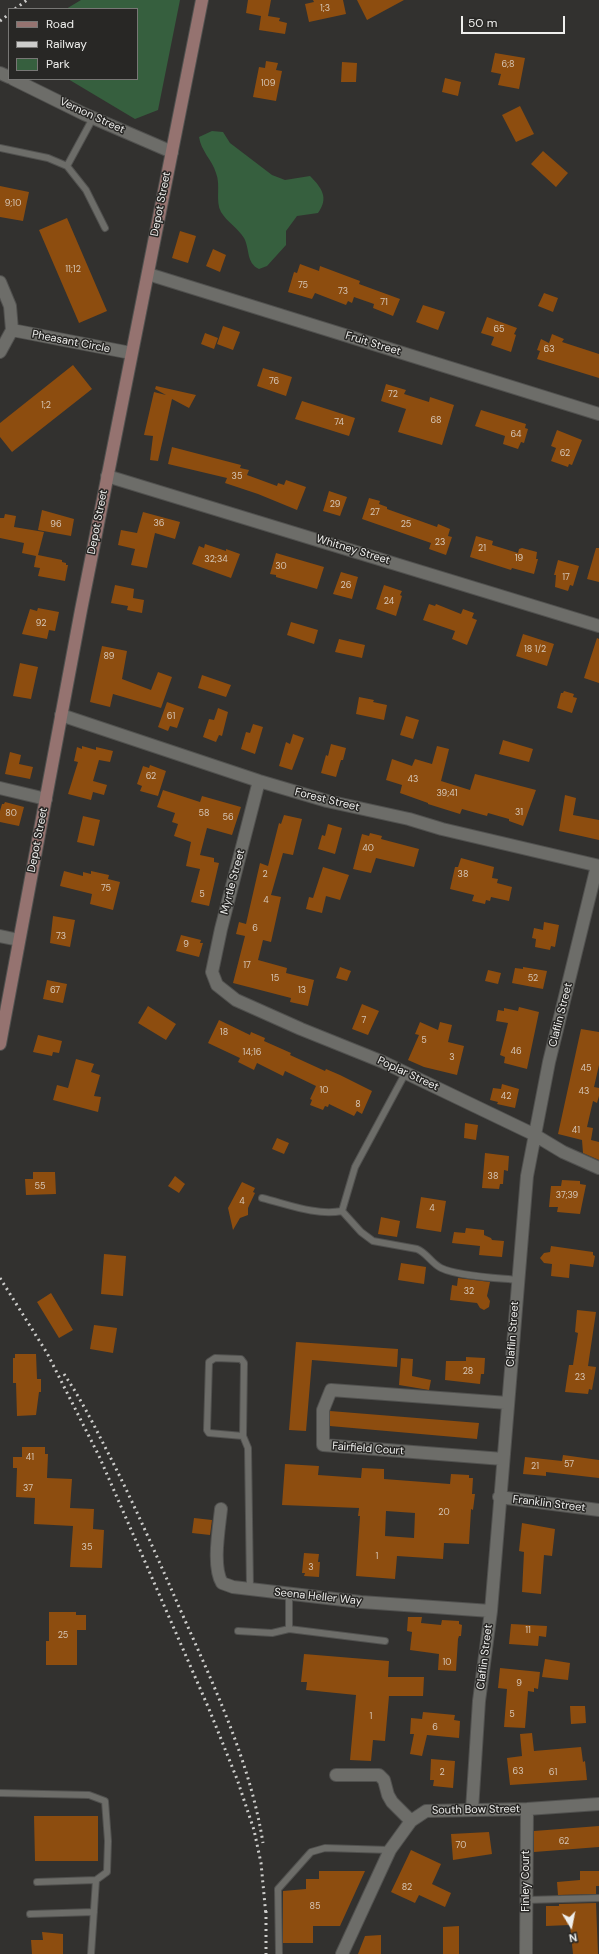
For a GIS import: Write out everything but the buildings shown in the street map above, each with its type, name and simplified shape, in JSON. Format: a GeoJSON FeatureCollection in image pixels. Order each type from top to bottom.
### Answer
{"type":"FeatureCollection","features":[{"type":"Feature","properties":{"kind":"main road","name":"Depot Street"},"geometry":{"type":"LineString","coordinates":[[0,1044],[107,476],[202,0]]}},
{"type":"Feature","properties":{"kind":"street","name":"Vernon Street"},"geometry":{"type":"LineString","coordinates":[[15,80],[93,118],[172,152]]}},
{"type":"Feature","properties":{"kind":"street","name":"Fruit Street"},"geometry":{"type":"LineString","coordinates":[[148,274],[599,414]]}},
{"type":"Feature","properties":{"kind":"street"},"geometry":{"type":"LineString","coordinates":[[0,282],[10,306],[12,330],[0,352]]}},
{"type":"Feature","properties":{"kind":"street","name":"Pheasant Circle"},"geometry":{"type":"LineString","coordinates":[[12,330],[131,353]]}},
{"type":"Feature","properties":{"kind":"street","name":"Whitney Street"},"geometry":{"type":"LineString","coordinates":[[107,476],[599,626]]}},
{"type":"Feature","properties":{"kind":"street","name":"Forest Street"},"geometry":{"type":"LineString","coordinates":[[61,715],[259,781],[326,801],[409,819],[442,829],[598,866]]}},
{"type":"Feature","properties":{"kind":"street","name":"Myrtle Street"},"geometry":{"type":"LineString","coordinates":[[216,982],[212,972],[221,929],[259,781]]}},
{"type":"Feature","properties":{"kind":"street"},"geometry":{"type":"LineString","coordinates":[[0,788],[46,799]]}},
{"type":"Feature","properties":{"kind":"street","name":"Claflin Street"},"geometry":{"type":"LineString","coordinates":[[472,1810],[479,1701],[490,1611],[527,1176],[533,1134],[549,1062],[598,866]]}},
{"type":"Feature","properties":{"kind":"street"},"geometry":{"type":"LineString","coordinates":[[0,936],[19,940]]}},
{"type":"Feature","properties":{"kind":"street","name":"Poplar Street"},"geometry":{"type":"LineString","coordinates":[[216,982],[217,985],[236,1000],[406,1072],[533,1134],[563,1152],[599,1168]]}},
{"type":"Feature","properties":{"kind":"street","name":"Fairfield Court"},"geometry":{"type":"LineString","coordinates":[[503,1459],[323,1445],[323,1410],[331,1390],[508,1402]]}},
{"type":"Feature","properties":{"kind":"street","name":"Franklin Street"},"geometry":{"type":"LineString","coordinates":[[500,1497],[599,1510]]}},
{"type":"Feature","properties":{"kind":"street","name":"Seena Heller Way"},"geometry":{"type":"LineString","coordinates":[[221,1509],[218,1576],[222,1583],[233,1587],[375,1603],[490,1611]]}},
{"type":"Feature","properties":{"kind":"street"},"geometry":{"type":"LineString","coordinates":[[336,1775],[378,1775],[384,1780],[388,1795],[392,1802],[410,1821]]}},
{"type":"Feature","properties":{"kind":"street","name":"South Bow Street"},"geometry":{"type":"LineString","coordinates":[[342,1954],[390,1850],[410,1821],[426,1811],[527,1809],[599,1804]]}},
{"type":"Feature","properties":{"kind":"street","name":"Finley Court"},"geometry":{"type":"LineString","coordinates":[[526,1954],[527,1809]]}},
{"type":"Feature","properties":{"kind":"lane"},"geometry":{"type":"LineString","coordinates":[[67,166],[93,118]]}},
{"type":"Feature","properties":{"kind":"lane"},"geometry":{"type":"LineString","coordinates":[[0,148],[48,158],[67,166],[86,190],[105,228]]}},
{"type":"Feature","properties":{"kind":"lane"},"geometry":{"type":"LineString","coordinates":[[342,1210],[355,1167],[406,1072]]}},
{"type":"Feature","properties":{"kind":"lane"},"geometry":{"type":"LineString","coordinates":[[262,1198],[311,1210],[332,1212],[342,1210]]}},
{"type":"Feature","properties":{"kind":"lane"},"geometry":{"type":"LineString","coordinates":[[342,1210],[361,1232],[373,1241],[417,1249],[423,1252],[431,1261],[442,1268],[471,1274],[517,1280]]}},
{"type":"Feature","properties":{"kind":"lane"},"geometry":{"type":"LineString","coordinates":[[243,1436],[209,1433],[207,1430],[209,1362],[215,1358],[241,1359],[244,1363],[243,1436],[248,1448],[250,1589]]}},
{"type":"Feature","properties":{"kind":"lane"},"geometry":{"type":"LineString","coordinates":[[289,1594],[289,1629]]}},
{"type":"Feature","properties":{"kind":"lane"},"geometry":{"type":"LineString","coordinates":[[238,1631],[272,1633],[289,1629],[385,1641]]}},
{"type":"Feature","properties":{"kind":"lane"},"geometry":{"type":"LineString","coordinates":[[0,1793],[89,1795],[105,1801],[108,1841],[107,1872],[96,1880],[37,1882]]}},
{"type":"Feature","properties":{"kind":"lane"},"geometry":{"type":"LineString","coordinates":[[279,1954],[278,1889],[311,1852],[325,1848],[390,1850]]}},
{"type":"Feature","properties":{"kind":"lane"},"geometry":{"type":"LineString","coordinates":[[91,1954],[96,1880]]}},
{"type":"Feature","properties":{"kind":"lane"},"geometry":{"type":"LineString","coordinates":[[526,1900],[599,1898]]}},
{"type":"Feature","properties":{"kind":"lane"},"geometry":{"type":"LineString","coordinates":[[30,1914],[94,1912]]}},
{"type":"Feature","properties":{"kind":"green space"},"geometry":{"type":"Polygon","coordinates":[[[81,0],[180,0],[158,110],[135,119],[70,80],[138,80],[138,8],[68,8],[81,0]]]}},
{"type":"Feature","properties":{"kind":"green space"},"geometry":{"type":"Polygon","coordinates":[[[212,131],[223,132],[230,143],[272,175],[285,180],[310,176],[323,193],[323,203],[318,213],[297,216],[286,231],[286,245],[267,266],[259,269],[250,259],[244,238],[239,231],[223,216],[219,208],[217,178],[214,168],[202,147],[199,137],[212,131]]]}},
{"type":"Feature","properties":{"kind":"railway"},"geometry":{"type":"LineString","coordinates":[[16,8],[27,0]]}},
{"type":"Feature","properties":{"kind":"railway"},"geometry":{"type":"LineString","coordinates":[[0,21],[8,15]]}},
{"type":"Feature","properties":{"kind":"railway"},"geometry":{"type":"LineString","coordinates":[[0,1278],[47,1353],[99,1456],[209,1709],[237,1779],[254,1830],[261,1863],[266,1916]]}},
{"type":"Feature","properties":{"kind":"railway"},"geometry":{"type":"LineString","coordinates":[[64,1374],[85,1409],[140,1518],[213,1684],[238,1747],[248,1778],[257,1810],[263,1843]]}},
{"type":"Feature","properties":{"kind":"railway"},"geometry":{"type":"LineString","coordinates":[[266,1911],[266,1954]]}}]}
